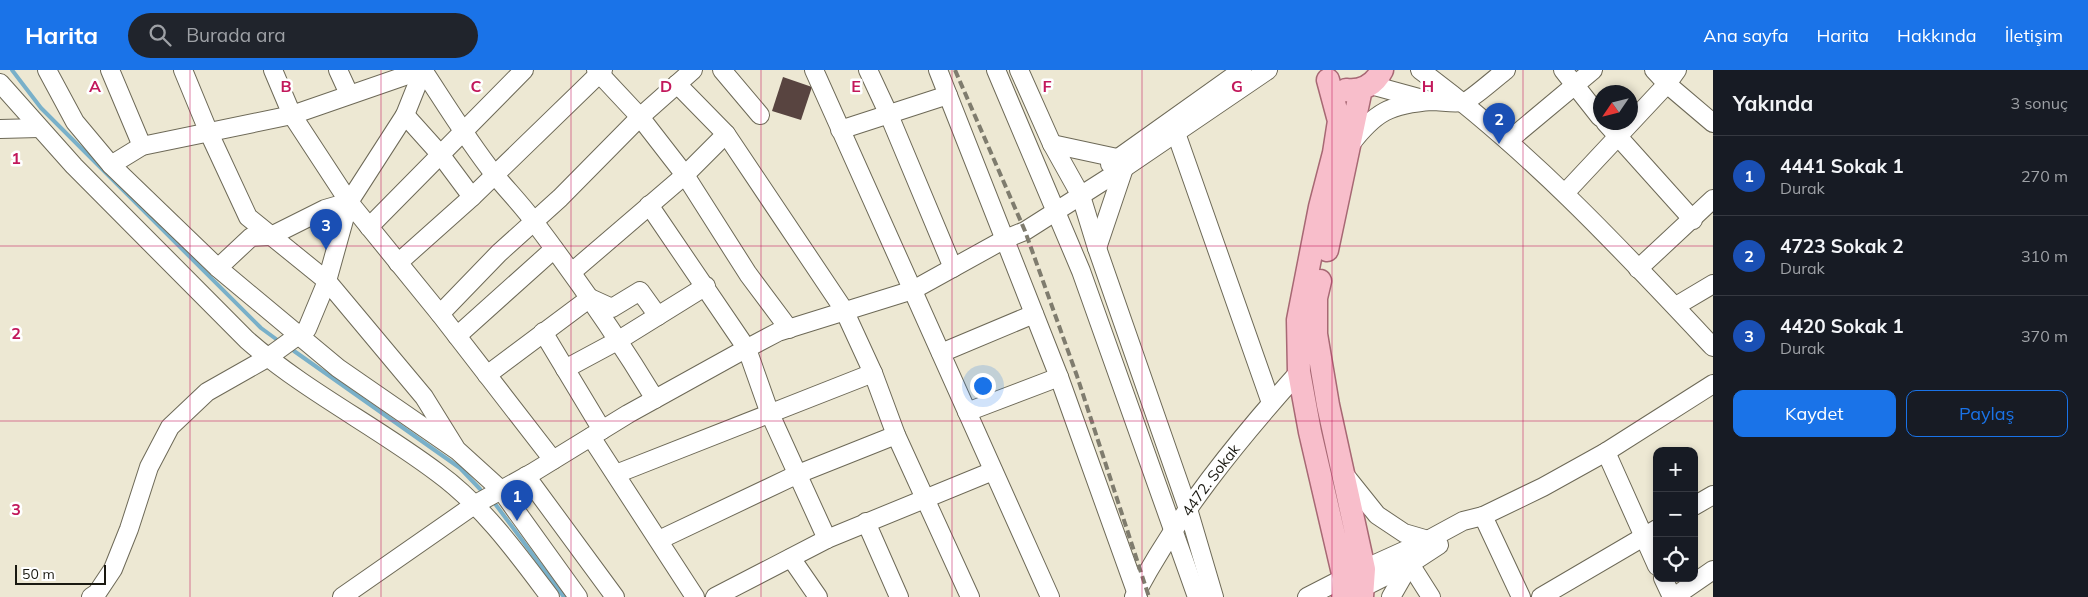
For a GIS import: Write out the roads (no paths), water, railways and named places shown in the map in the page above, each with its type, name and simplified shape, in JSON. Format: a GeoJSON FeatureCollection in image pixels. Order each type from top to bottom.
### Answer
{"type":"FeatureCollection","features":[{"type":"Feature","properties":{"kind":"main road"},"geometry":{"type":"LineString","coordinates":[[1325,75],[1343,89],[1371,81]]}},
{"type":"Feature","properties":{"kind":"main road"},"geometry":{"type":"LineString","coordinates":[[1325,75],[1339,121],[1334,153],[1320,207],[1298,320],[1299,372],[1310,432],[1353,588]]}},
{"type":"Feature","properties":{"kind":"main road"},"geometry":{"type":"LineString","coordinates":[[1353,588],[1341,470],[1316,334],[1316,298],[1350,146],[1371,81]]}},
{"type":"Feature","properties":{"kind":"street"},"geometry":{"type":"LineString","coordinates":[[47,70],[76,122],[111,165],[218,268],[338,368],[458,452],[501,490],[578,597]]}},
{"type":"Feature","properties":{"kind":"street"},"geometry":{"type":"LineString","coordinates":[[110,70],[142,146]]}},
{"type":"Feature","properties":{"kind":"street"},"geometry":{"type":"LineString","coordinates":[[183,70],[209,133],[248,217],[327,281],[424,397],[458,452]]}},
{"type":"Feature","properties":{"kind":"street"},"geometry":{"type":"LineString","coordinates":[[273,70],[292,115],[348,202],[458,336],[553,460]]}},
{"type":"Feature","properties":{"kind":"street"},"geometry":{"type":"LineString","coordinates":[[338,70],[349,94]]}},
{"type":"Feature","properties":{"kind":"street"},"geometry":{"type":"LineString","coordinates":[[111,165],[142,146],[292,115],[423,70]]}},
{"type":"Feature","properties":{"kind":"street"},"geometry":{"type":"LineString","coordinates":[[90,597],[97,593],[112,569],[129,529],[149,467],[170,427],[207,392],[266,358],[307,329],[327,281],[348,202],[405,115],[423,70]]}},
{"type":"Feature","properties":{"kind":"street"},"geometry":{"type":"LineString","coordinates":[[423,70],[463,132],[572,272],[619,340],[655,400]]}},
{"type":"Feature","properties":{"kind":"street"},"geometry":{"type":"LineString","coordinates":[[369,227],[524,70]]}},
{"type":"Feature","properties":{"kind":"street"},"geometry":{"type":"LineString","coordinates":[[440,314],[499,253],[640,117],[693,70]]}},
{"type":"Feature","properties":{"kind":"street"},"geometry":{"type":"LineString","coordinates":[[722,70],[760,115]]}},
{"type":"Feature","properties":{"kind":"street"},"geometry":{"type":"LineString","coordinates":[[814,70],[1050,597]]}},
{"type":"Feature","properties":{"kind":"street"},"geometry":{"type":"LineString","coordinates":[[868,70],[889,114],[953,268]]}},
{"type":"Feature","properties":{"kind":"street"},"geometry":{"type":"LineString","coordinates":[[938,70],[1059,377],[1136,596]]}},
{"type":"Feature","properties":{"kind":"street"},"geometry":{"type":"LineString","coordinates":[[996,70],[1081,271],[1174,528],[1209,597]]}},
{"type":"Feature","properties":{"kind":"street"},"geometry":{"type":"LineString","coordinates":[[1020,70],[1052,144],[1079,192],[1096,248],[1188,509],[1209,597]]}},
{"type":"Feature","properties":{"kind":"street"},"geometry":{"type":"LineString","coordinates":[[342,597],[474,505],[747,348],[789,329],[844,310],[913,290],[1005,239],[1022,223],[1055,207],[1120,163],[1242,70]]}},
{"type":"Feature","properties":{"kind":"street"},"geometry":{"type":"LineString","coordinates":[[1052,144],[1120,163],[1176,133],[1268,70]]}},
{"type":"Feature","properties":{"kind":"street"},"geometry":{"type":"LineString","coordinates":[[1420,70],[1464,102],[1565,193],[1638,270],[1676,306],[1713,347]]}},
{"type":"Feature","properties":{"kind":"street"},"geometry":{"type":"LineString","coordinates":[[1350,146],[1366,124],[1382,113],[1398,107],[1432,101],[1464,102],[1506,70]]}},
{"type":"Feature","properties":{"kind":"street"},"geometry":{"type":"LineString","coordinates":[[1563,70],[1593,109]]}},
{"type":"Feature","properties":{"kind":"street"},"geometry":{"type":"LineString","coordinates":[[1508,140],[1593,70]]}},
{"type":"Feature","properties":{"kind":"street"},"geometry":{"type":"LineString","coordinates":[[1654,70],[1672,77],[1713,123]]}},
{"type":"Feature","properties":{"kind":"street"},"geometry":{"type":"LineString","coordinates":[[398,263],[472,197],[600,71],[640,117],[685,175],[748,274],[789,329]]}},
{"type":"Feature","properties":{"kind":"street"},"geometry":{"type":"LineString","coordinates":[[1565,193],[1672,77]]}},
{"type":"Feature","properties":{"kind":"street"},"geometry":{"type":"LineString","coordinates":[[1371,81],[1432,101]]}},
{"type":"Feature","properties":{"kind":"street"},"geometry":{"type":"LineString","coordinates":[[0,83],[74,166],[266,358],[439,473],[474,505],[508,542],[550,597]]}},
{"type":"Feature","properties":{"kind":"street"},"geometry":{"type":"LineString","coordinates":[[677,84],[726,134],[844,310],[873,373],[896,435],[970,597]]}},
{"type":"Feature","properties":{"kind":"street"},"geometry":{"type":"LineString","coordinates":[[840,130],[948,95]]}},
{"type":"Feature","properties":{"kind":"street"},"geometry":{"type":"LineString","coordinates":[[405,115],[440,154],[472,197]]}},
{"type":"Feature","properties":{"kind":"street"},"geometry":{"type":"LineString","coordinates":[[0,129],[39,128]]}},
{"type":"Feature","properties":{"kind":"street"},"geometry":{"type":"LineString","coordinates":[[1610,130],[1692,220]]}},
{"type":"Feature","properties":{"kind":"street"},"geometry":{"type":"LineString","coordinates":[[1176,133],[1271,403]]}},
{"type":"Feature","properties":{"kind":"street"},"geometry":{"type":"LineString","coordinates":[[572,272],[685,175],[726,134]]}},
{"type":"Feature","properties":{"kind":"street"},"geometry":{"type":"LineString","coordinates":[[1096,248],[1120,163]]}},
{"type":"Feature","properties":{"kind":"street"},"geometry":{"type":"LineString","coordinates":[[1638,270],[1713,200]]}},
{"type":"Feature","properties":{"kind":"street"},"geometry":{"type":"LineString","coordinates":[[218,268],[251,237],[271,236],[325,209],[348,202]]}},
{"type":"Feature","properties":{"kind":"street"},"geometry":{"type":"LineString","coordinates":[[649,205],[747,348],[770,414],[828,539]]}},
{"type":"Feature","properties":{"kind":"street"},"geometry":{"type":"LineString","coordinates":[[458,336],[554,249]]}},
{"type":"Feature","properties":{"kind":"street"},"geometry":{"type":"LineString","coordinates":[[1676,306],[1713,284]]}},
{"type":"Feature","properties":{"kind":"street"},"geometry":{"type":"LineString","coordinates":[[565,369],[619,340],[706,286]]}},
{"type":"Feature","properties":{"kind":"street"},"geometry":{"type":"LineString","coordinates":[[590,298],[612,308],[640,291],[658,316]]}},
{"type":"Feature","properties":{"kind":"street"},"geometry":{"type":"LineString","coordinates":[[487,375],[590,298]]}},
{"type":"Feature","properties":{"kind":"street"},"geometry":{"type":"LineString","coordinates":[[940,353],[1034,314]]}},
{"type":"Feature","properties":{"kind":"street"},"geometry":{"type":"LineString","coordinates":[[543,332],[565,369],[616,474],[695,597]]}},
{"type":"Feature","properties":{"kind":"street","name":"4472. Sokak"},"geometry":{"type":"LineString","coordinates":[[1136,596],[1174,528],[1271,403],[1299,372]]}},
{"type":"Feature","properties":{"kind":"street"},"geometry":{"type":"LineString","coordinates":[[616,474],[873,373]]}},
{"type":"Feature","properties":{"kind":"street"},"geometry":{"type":"LineString","coordinates":[[967,412],[1059,377]]}},
{"type":"Feature","properties":{"kind":"street"},"geometry":{"type":"LineString","coordinates":[[1353,588],[1428,540],[1463,521],[1483,516],[1543,487],[1711,390]]}},
{"type":"Feature","properties":{"kind":"street"},"geometry":{"type":"LineString","coordinates":[[659,540],[798,474],[896,435]]}},
{"type":"Feature","properties":{"kind":"street"},"geometry":{"type":"LineString","coordinates":[[1606,452],[1650,533],[1653,547]]}},
{"type":"Feature","properties":{"kind":"street"},"geometry":{"type":"LineString","coordinates":[[1341,470],[1376,515],[1404,533],[1428,540]]}},
{"type":"Feature","properties":{"kind":"street"},"geometry":{"type":"LineString","coordinates":[[715,597],[828,539],[925,497],[993,471]]}},
{"type":"Feature","properties":{"kind":"street"},"geometry":{"type":"LineString","coordinates":[[526,476],[615,597]]}},
{"type":"Feature","properties":{"kind":"street"},"geometry":{"type":"LineString","coordinates":[[1698,504],[1713,495]]}},
{"type":"Feature","properties":{"kind":"street"},"geometry":{"type":"LineString","coordinates":[[1307,597],[1353,588],[1410,564],[1468,529],[1483,516]]}},
{"type":"Feature","properties":{"kind":"street"},"geometry":{"type":"LineString","coordinates":[[1483,516],[1521,597]]}},
{"type":"Feature","properties":{"kind":"street"},"geometry":{"type":"LineString","coordinates":[[866,522],[899,597]]}},
{"type":"Feature","properties":{"kind":"street"},"geometry":{"type":"LineString","coordinates":[[1541,597],[1650,533]]}},
{"type":"Feature","properties":{"kind":"street"},"geometry":{"type":"LineString","coordinates":[[791,558],[818,597]]}},
{"type":"Feature","properties":{"kind":"street"},"geometry":{"type":"LineString","coordinates":[[1392,597],[1410,564]]}},
{"type":"Feature","properties":{"kind":"street"},"geometry":{"type":"LineString","coordinates":[[1410,564],[1431,597]]}},
{"type":"Feature","properties":{"kind":"street"},"geometry":{"type":"LineString","coordinates":[[1665,582],[1673,597],[1713,570]]}},
{"type":"Feature","properties":{"kind":"waterway"},"geometry":{"type":"LineString","coordinates":[[12,70],[41,108],[261,328],[276,339]]}},
{"type":"Feature","properties":{"kind":"waterway"},"geometry":{"type":"LineString","coordinates":[[294,351],[460,468],[480,489]]}},
{"type":"Feature","properties":{"kind":"waterway"},"geometry":{"type":"LineString","coordinates":[[496,505],[564,597]]}},
{"type":"Feature","properties":{"kind":"railway"},"geometry":{"type":"LineString","coordinates":[[955,70],[1025,231],[1077,376],[1149,597]]}},
{"type":"Feature","properties":{"kind":"place","name":"4723 Sokak 2"},"geometry":{"type":"Point","coordinates":[1499,144]}},
{"type":"Feature","properties":{"kind":"place","name":"4420 Sokak 1"},"geometry":{"type":"Point","coordinates":[326,250]}},
{"type":"Feature","properties":{"kind":"place","name":"4441 Sokak 1"},"geometry":{"type":"Point","coordinates":[517,521]}}]}
